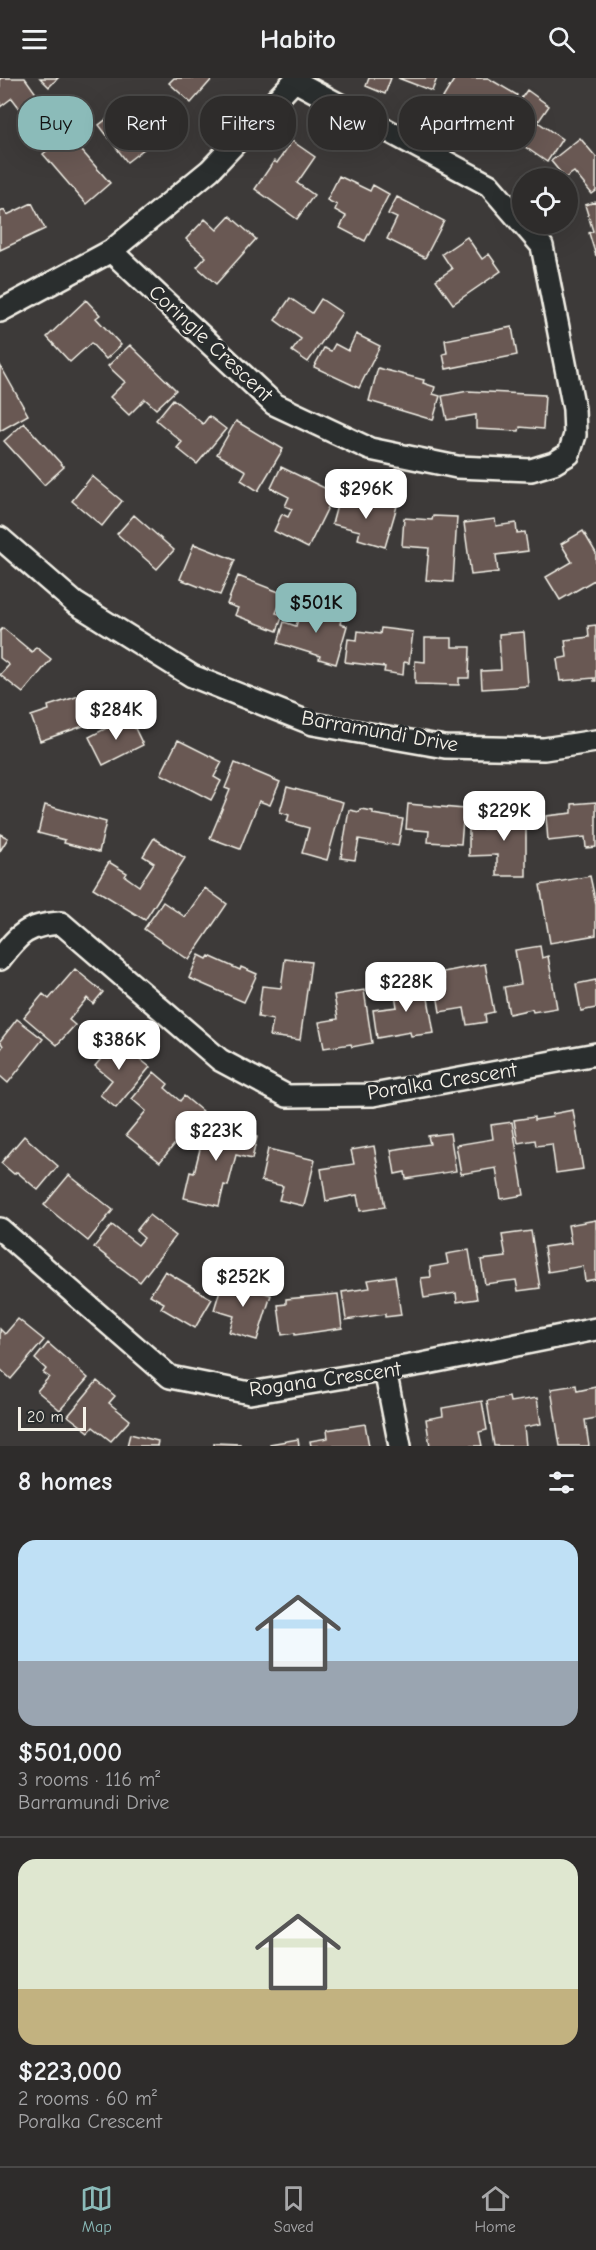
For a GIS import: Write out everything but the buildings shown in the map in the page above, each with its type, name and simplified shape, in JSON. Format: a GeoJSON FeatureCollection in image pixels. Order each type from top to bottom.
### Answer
{"type":"FeatureCollection","features":[{"type":"Feature","properties":{"kind":"street","name":"Coringle Crescent"},"geometry":{"type":"LineString","coordinates":[[296,79],[489,185],[512,211]]}},
{"type":"Feature","properties":{"kind":"street"},"geometry":{"type":"LineString","coordinates":[[0,311],[111,250],[210,170],[296,79]]}},
{"type":"Feature","properties":{"kind":"street","name":"Coringle Crescent"},"geometry":{"type":"LineString","coordinates":[[111,250],[274,404],[370,449],[457,467],[531,470],[554,463],[569,454],[575,435],[574,409],[542,246],[532,234]]}},
{"type":"Feature","properties":{"kind":"street","name":"Barramundi Drive"},"geometry":{"type":"LineString","coordinates":[[0,538],[75,603],[192,676],[313,724],[445,747],[544,749],[596,741]]}},
{"type":"Feature","properties":{"kind":"street","name":"Poralka Crescent"},"geometry":{"type":"LineString","coordinates":[[0,958],[19,935],[40,924],[61,923],[220,1060],[287,1096],[373,1095],[596,1054]]}},
{"type":"Feature","properties":{"kind":"street","name":"Rogana Crescent"},"geometry":{"type":"LineString","coordinates":[[0,1229],[170,1377],[250,1393],[385,1371],[596,1329]]}},
{"type":"Feature","properties":{"kind":"street"},"geometry":{"type":"LineString","coordinates":[[385,1371],[400,1446]]}}]}
